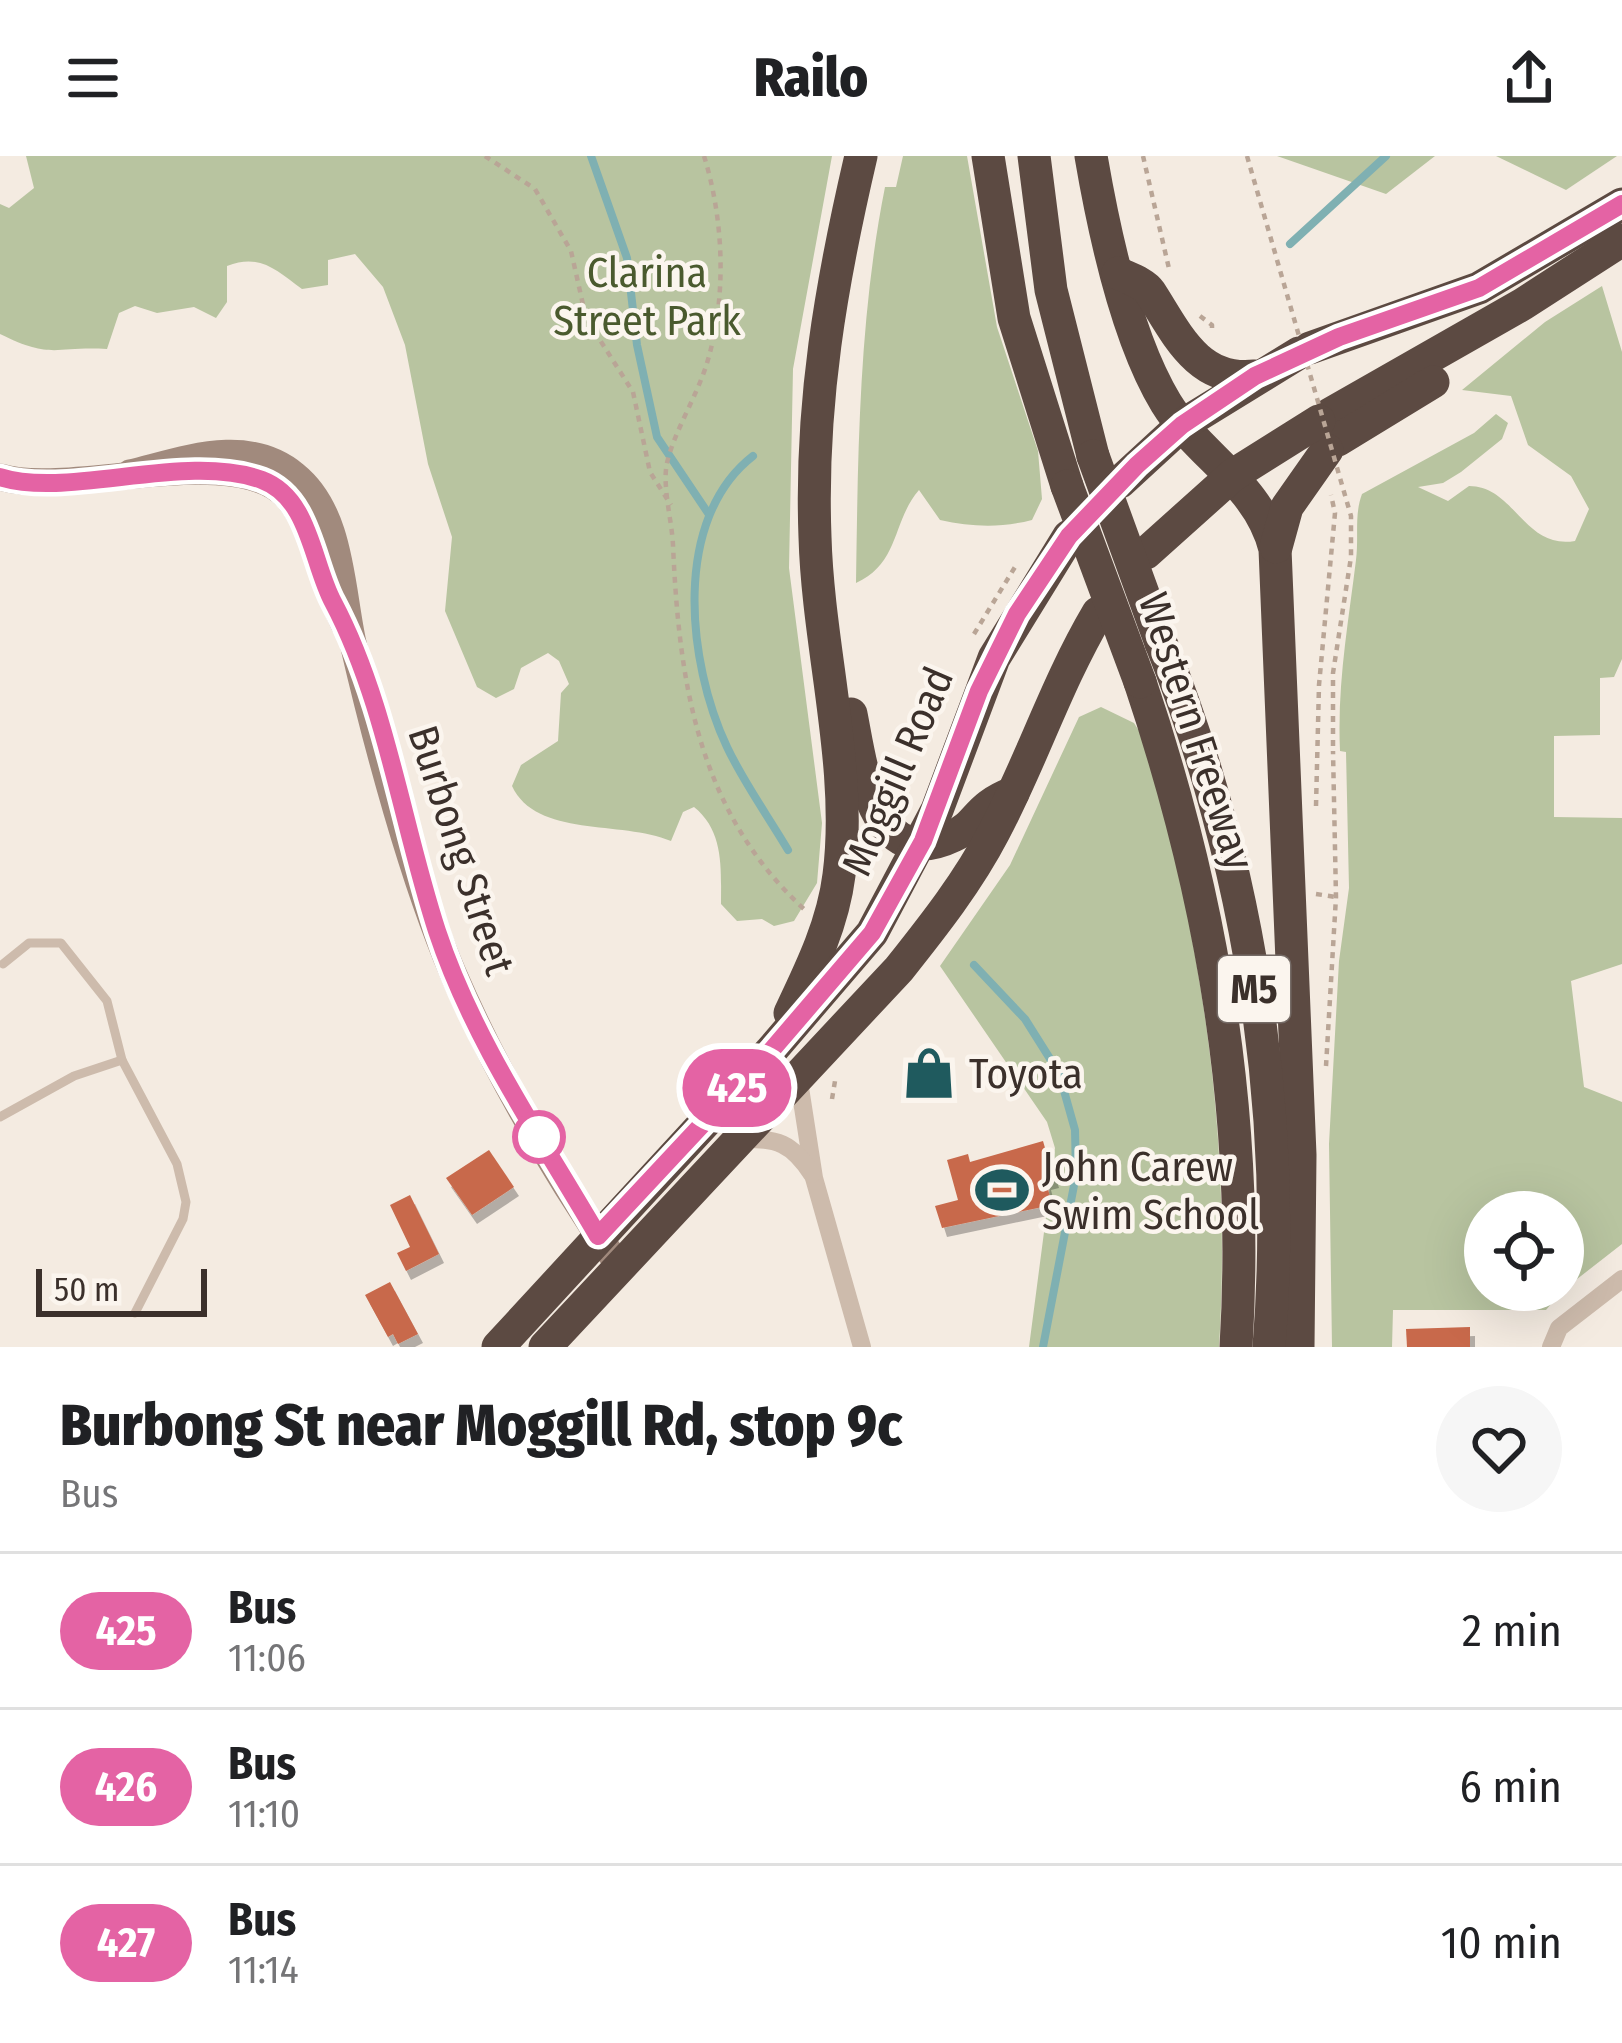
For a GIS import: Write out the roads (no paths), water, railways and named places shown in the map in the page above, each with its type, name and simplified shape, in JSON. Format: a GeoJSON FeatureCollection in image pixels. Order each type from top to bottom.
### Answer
{"type":"FeatureCollection","features":[{"type":"Feature","properties":{"kind":"highway"},"geometry":{"type":"LineString","coordinates":[[770,1052],[823,938],[841,857],[842,803],[819,626],[814,473],[820,355],[861,156]]}},
{"type":"Feature","properties":{"kind":"highway","name":"Western Freeway"},"geometry":{"type":"LineString","coordinates":[[988,156],[1014,318],[1191,845],[1220,993],[1238,1151],[1236,1347]]}},
{"type":"Feature","properties":{"kind":"highway","name":"Western Freeway"},"geometry":{"type":"LineString","coordinates":[[1034,156],[1051,290],[1093,456],[1215,805],[1253,980],[1275,1222],[1269,1347]]}},
{"type":"Feature","properties":{"kind":"highway"},"geometry":{"type":"LineString","coordinates":[[1091,156],[1118,273],[1154,379],[1182,425],[1266,516],[1275,548],[1302,1215],[1298,1347]]}},
{"type":"Feature","properties":{"kind":"highway"},"geometry":{"type":"LineString","coordinates":[[848,213],[833,366],[836,535],[847,696],[873,810],[887,828],[923,841],[955,836],[981,805],[1012,794]]}},
{"type":"Feature","properties":{"kind":"highway"},"geometry":{"type":"LineString","coordinates":[[1146,553],[1233,475],[1328,431],[1523,304],[1615,221]]}},
{"type":"Feature","properties":{"kind":"highway"},"geometry":{"type":"LineString","coordinates":[[1103,499],[1182,425],[1255,376],[1305,351],[1479,288],[1615,221]]}},
{"type":"Feature","properties":{"kind":"highway"},"geometry":{"type":"LineString","coordinates":[[1118,273],[1148,288],[1169,328],[1198,360],[1236,377],[1255,376]]}},
{"type":"Feature","properties":{"kind":"highway"},"geometry":{"type":"LineString","coordinates":[[1275,548],[1288,507],[1328,431]]}},
{"type":"Feature","properties":{"kind":"highway","name":"Moggill Road"},"geometry":{"type":"LineString","coordinates":[[497,1347],[770,1052],[872,933],[923,841],[994,658],[1069,536]]}},
{"type":"Feature","properties":{"kind":"highway"},"geometry":{"type":"LineString","coordinates":[[544,1347],[898,969],[952,902],[1012,794],[1054,691],[1098,614]]}},
{"type":"Feature","properties":{"kind":"street","name":"Burbong Street"},"geometry":{"type":"LineString","coordinates":[[0,477],[29,482],[130,473],[236,475],[279,489],[299,514],[327,591],[352,639],[454,975],[520,1105],[619,1266]]}},
{"type":"Feature","properties":{"kind":"street"},"geometry":{"type":"LineString","coordinates":[[798,1075],[814,1178],[862,1347]]}},
{"type":"Feature","properties":{"kind":"street"},"geometry":{"type":"LineString","coordinates":[[740,1138],[773,1138],[790,1145],[814,1178]]}},
{"type":"Feature","properties":{"kind":"street"},"geometry":{"type":"LineString","coordinates":[[1551,1347],[1559,1328],[1618,1290]]}},
{"type":"Feature","properties":{"kind":"lane"},"geometry":{"type":"LineString","coordinates":[[1615,221],[1622,186]]}},
{"type":"Feature","properties":{"kind":"lane"},"geometry":{"type":"LineString","coordinates":[[3,964],[29,943],[61,943],[106,1001],[122,1060],[177,1164],[186,1202],[166,1256],[135,1313]]}},
{"type":"Feature","properties":{"kind":"lane"},"geometry":{"type":"LineString","coordinates":[[0,1117],[74,1076],[122,1060]]}},
{"type":"Feature","properties":{"kind":"waterway"},"geometry":{"type":"LineString","coordinates":[[591,156],[627,258],[637,345],[657,437],[708,513]]}},
{"type":"Feature","properties":{"kind":"waterway"},"geometry":{"type":"LineString","coordinates":[[1290,244],[1386,156]]}},
{"type":"Feature","properties":{"kind":"waterway"},"geometry":{"type":"LineString","coordinates":[[753,456],[727,483],[709,516],[699,553],[696,634],[713,713],[727,747],[788,850]]}},
{"type":"Feature","properties":{"kind":"waterway"},"geometry":{"type":"LineString","coordinates":[[974,965],[1025,1019],[1059,1073],[1075,1130],[1076,1175],[1043,1347]]}},
{"type":"Feature","properties":{"kind":"place","name":"Toyota"},"geometry":{"type":"Point","coordinates":[929,1073]}},
{"type":"Feature","properties":{"kind":"place","name":"John Carew Swim School"},"geometry":{"type":"Point","coordinates":[1002,1190]}},
{"type":"Feature","properties":{"kind":"park label","name":"Clarina Street Park"},"geometry":{"type":"Point","coordinates":[647,296]}}]}
